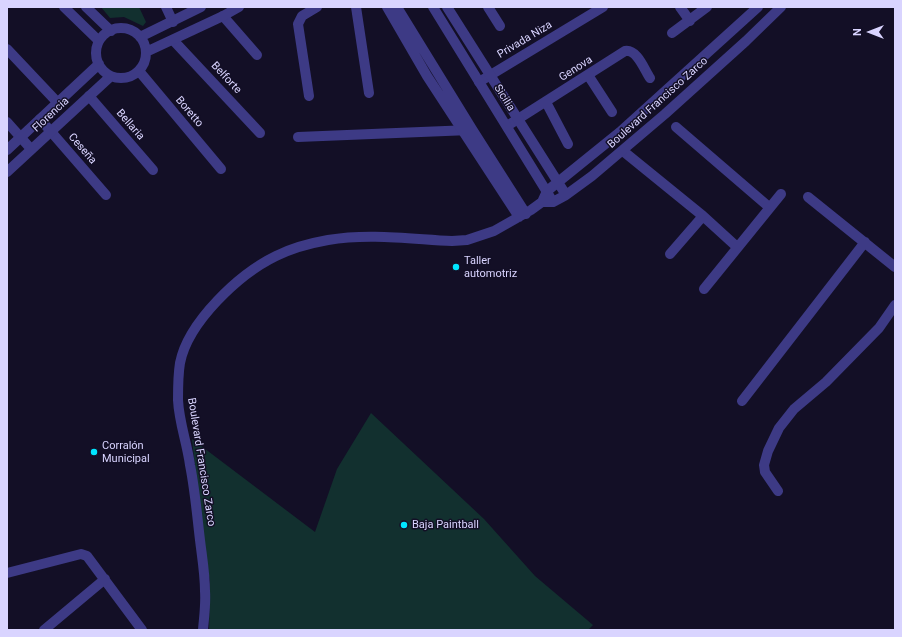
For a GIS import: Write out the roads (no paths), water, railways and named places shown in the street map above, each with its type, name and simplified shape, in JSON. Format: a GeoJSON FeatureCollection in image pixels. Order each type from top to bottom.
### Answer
{"type":"FeatureCollection","features":[{"type":"Feature","properties":{"kind":"street"},"geometry":{"type":"LineString","coordinates":[[64,7],[99,41]]}},
{"type":"Feature","properties":{"kind":"street"},"geometry":{"type":"LineString","coordinates":[[86,7],[111,31]]}},
{"type":"Feature","properties":{"kind":"street"},"geometry":{"type":"LineString","coordinates":[[166,7],[173,22]]}},
{"type":"Feature","properties":{"kind":"street"},"geometry":{"type":"LineString","coordinates":[[140,37],[201,7]]}},
{"type":"Feature","properties":{"kind":"street"},"geometry":{"type":"LineString","coordinates":[[146,52],[239,7]]}},
{"type":"Feature","properties":{"kind":"street"},"geometry":{"type":"LineString","coordinates":[[309,96],[298,24],[302,16],[317,7]]}},
{"type":"Feature","properties":{"kind":"street"},"geometry":{"type":"LineString","coordinates":[[356,7],[369,93]]}},
{"type":"Feature","properties":{"kind":"street"},"geometry":{"type":"LineString","coordinates":[[388,7],[427,76],[467,130]]}},
{"type":"Feature","properties":{"kind":"street"},"geometry":{"type":"LineString","coordinates":[[397,7],[467,130],[522,216]]}},
{"type":"Feature","properties":{"kind":"street","name":"Sicilia"},"geometry":{"type":"LineString","coordinates":[[433,7],[553,202]]}},
{"type":"Feature","properties":{"kind":"street","name":"Sicilia"},"geometry":{"type":"LineString","coordinates":[[447,7],[566,195]]}},
{"type":"Feature","properties":{"kind":"street"},"geometry":{"type":"LineString","coordinates":[[488,7],[500,26]]}},
{"type":"Feature","properties":{"kind":"street","name":"Privada Niza"},"geometry":{"type":"LineString","coordinates":[[479,82],[604,7]]}},
{"type":"Feature","properties":{"kind":"street"},"geometry":{"type":"LineString","coordinates":[[680,7],[690,21]]}},
{"type":"Feature","properties":{"kind":"street"},"geometry":{"type":"LineString","coordinates":[[672,34],[707,7]]}},
{"type":"Feature","properties":{"kind":"street","name":"Boulevard Francisco Zarco"},"geometry":{"type":"LineString","coordinates":[[203,630],[205,591],[197,509],[178,401],[178,380],[180,362],[185,348],[204,315],[242,278],[264,263],[277,256],[313,243],[352,237],[452,241],[467,240],[494,231],[522,216],[542,202],[547,191],[620,132],[758,7]]}},
{"type":"Feature","properties":{"kind":"street","name":"Boulevard Francisco Zarco"},"geometry":{"type":"LineString","coordinates":[[542,202],[553,202],[566,195],[623,151],[746,41],[781,7]]}},
{"type":"Feature","properties":{"kind":"street"},"geometry":{"type":"LineString","coordinates":[[223,16],[257,55]]}},
{"type":"Feature","properties":{"kind":"street"},"geometry":{"type":"LineString","coordinates":[[118,28],[127,29],[134,32],[143,41],[146,52],[145,60],[139,71],[128,77],[119,78],[111,76],[104,71],[99,64],[97,56],[99,41],[111,31],[118,28]]}},
{"type":"Feature","properties":{"kind":"street","name":"Belforte"},"geometry":{"type":"LineString","coordinates":[[173,40],[260,133]]}},
{"type":"Feature","properties":{"kind":"street"},"geometry":{"type":"LineString","coordinates":[[7,49],[58,103]]}},
{"type":"Feature","properties":{"kind":"street","name":"Genova"},"geometry":{"type":"LineString","coordinates":[[507,126],[627,50],[631,51],[636,56],[650,78]]}},
{"type":"Feature","properties":{"kind":"street","name":"Florencia"},"geometry":{"type":"LineString","coordinates":[[7,150],[99,64]]}},
{"type":"Feature","properties":{"kind":"street","name":"Boretto"},"geometry":{"type":"LineString","coordinates":[[139,71],[221,169]]}},
{"type":"Feature","properties":{"kind":"street","name":"Florencia"},"geometry":{"type":"LineString","coordinates":[[7,172],[111,76]]}},
{"type":"Feature","properties":{"kind":"street"},"geometry":{"type":"LineString","coordinates":[[588,76],[612,112]]}},
{"type":"Feature","properties":{"kind":"street","name":"Bellaria"},"geometry":{"type":"LineString","coordinates":[[89,96],[153,170]]}},
{"type":"Feature","properties":{"kind":"street"},"geometry":{"type":"LineString","coordinates":[[546,102],[568,144]]}},
{"type":"Feature","properties":{"kind":"street","name":"Ceseña"},"geometry":{"type":"LineString","coordinates":[[40,119],[106,195]]}},
{"type":"Feature","properties":{"kind":"street"},"geometry":{"type":"LineString","coordinates":[[7,122],[31,149]]}},
{"type":"Feature","properties":{"kind":"street"},"geometry":{"type":"LineString","coordinates":[[676,127],[769,207]]}},
{"type":"Feature","properties":{"kind":"street"},"geometry":{"type":"LineString","coordinates":[[298,137],[467,130]]}},
{"type":"Feature","properties":{"kind":"street"},"geometry":{"type":"LineString","coordinates":[[623,151],[703,216],[737,246]]}},
{"type":"Feature","properties":{"kind":"street"},"geometry":{"type":"LineString","coordinates":[[704,289],[737,246],[781,194]]}},
{"type":"Feature","properties":{"kind":"street"},"geometry":{"type":"LineString","coordinates":[[808,197],[895,267]]}},
{"type":"Feature","properties":{"kind":"street"},"geometry":{"type":"LineString","coordinates":[[670,254],[703,216]]}},
{"type":"Feature","properties":{"kind":"street"},"geometry":{"type":"LineString","coordinates":[[742,401],[865,242]]}},
{"type":"Feature","properties":{"kind":"street"},"geometry":{"type":"LineString","coordinates":[[778,491],[765,472],[764,465],[768,451],[779,428],[794,409],[826,382],[879,328],[895,305]]}},
{"type":"Feature","properties":{"kind":"street"},"geometry":{"type":"LineString","coordinates":[[7,573],[81,554],[87,556],[142,630]]}},
{"type":"Feature","properties":{"kind":"street"},"geometry":{"type":"LineString","coordinates":[[44,630],[105,579]]}},
{"type":"Feature","properties":{"kind":"place","name":"Taller automotriz"},"geometry":{"type":"Point","coordinates":[456,267]}},
{"type":"Feature","properties":{"kind":"place","name":"Corralón Municipal"},"geometry":{"type":"Point","coordinates":[94,452]}},
{"type":"Feature","properties":{"kind":"place","name":"Baja Paintball"},"geometry":{"type":"Point","coordinates":[404,525]}}]}
